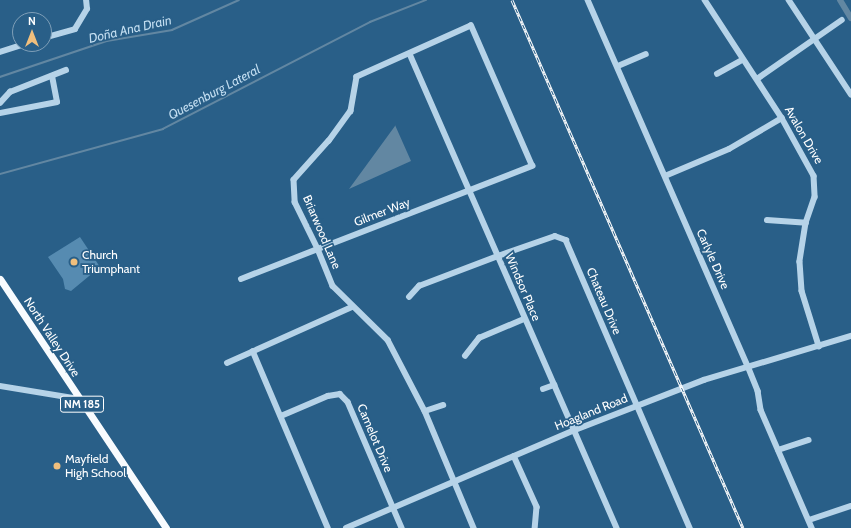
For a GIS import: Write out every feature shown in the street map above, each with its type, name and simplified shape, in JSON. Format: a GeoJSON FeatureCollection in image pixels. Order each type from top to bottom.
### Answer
{"type":"FeatureCollection","features":[{"type":"Feature","properties":{"kind":"main road","name":"North Valley Drive"},"geometry":{"type":"LineString","coordinates":[[0,278],[166,528]]}},
{"type":"Feature","properties":{"kind":"street"},"geometry":{"type":"LineString","coordinates":[[52,36],[74,29],[87,9],[86,0]]}},
{"type":"Feature","properties":{"kind":"street","name":"Carlyle Drive"},"geometry":{"type":"LineString","coordinates":[[588,0],[748,366],[758,391],[761,410],[812,528]]}},
{"type":"Feature","properties":{"kind":"street","name":"Avalon Drive"},"geometry":{"type":"LineString","coordinates":[[705,0],[742,60],[757,79],[782,118],[814,176],[815,197],[806,224],[800,262],[802,291],[819,346]]}},
{"type":"Feature","properties":{"kind":"street"},"geometry":{"type":"LineString","coordinates":[[789,0],[851,94]]}},
{"type":"Feature","properties":{"kind":"street"},"geometry":{"type":"LineString","coordinates":[[757,79],[816,41],[842,20]]}},
{"type":"Feature","properties":{"kind":"street","name":"Briarwood Lane"},"geometry":{"type":"LineString","coordinates":[[474,528],[453,481],[425,411],[388,340],[352,307],[333,286],[318,249],[294,202],[294,180],[329,141],[351,111],[357,77],[471,26],[532,166]]}},
{"type":"Feature","properties":{"kind":"street"},"geometry":{"type":"LineString","coordinates":[[0,52],[12,48]]}},
{"type":"Feature","properties":{"kind":"street","name":"Windsor Place"},"geometry":{"type":"LineString","coordinates":[[410,54],[470,190],[524,319],[575,430],[617,528]]}},
{"type":"Feature","properties":{"kind":"street"},"geometry":{"type":"LineString","coordinates":[[618,66],[646,54]]}},
{"type":"Feature","properties":{"kind":"street"},"geometry":{"type":"LineString","coordinates":[[717,74],[742,60]]}},
{"type":"Feature","properties":{"kind":"street"},"geometry":{"type":"LineString","coordinates":[[0,103],[10,92],[66,70]]}},
{"type":"Feature","properties":{"kind":"street"},"geometry":{"type":"LineString","coordinates":[[0,113],[57,102],[52,76]]}},
{"type":"Feature","properties":{"kind":"street"},"geometry":{"type":"LineString","coordinates":[[665,176],[729,149],[782,118]]}},
{"type":"Feature","properties":{"kind":"street","name":"Gilmer Way"},"geometry":{"type":"LineString","coordinates":[[241,279],[532,166]]}},
{"type":"Feature","properties":{"kind":"street"},"geometry":{"type":"LineString","coordinates":[[767,220],[806,224]]}},
{"type":"Feature","properties":{"kind":"street","name":"Chateau Drive"},"geometry":{"type":"LineString","coordinates":[[409,297],[419,286],[498,256],[555,236],[566,240],[690,528]]}},
{"type":"Feature","properties":{"kind":"street"},"geometry":{"type":"LineString","coordinates":[[227,363],[352,307]]}},
{"type":"Feature","properties":{"kind":"street"},"geometry":{"type":"LineString","coordinates":[[465,356],[479,338],[524,319]]}},
{"type":"Feature","properties":{"kind":"street","name":"Hoagland Road"},"geometry":{"type":"LineString","coordinates":[[346,528],[453,481],[637,405],[748,366],[851,337]]}},
{"type":"Feature","properties":{"kind":"street"},"geometry":{"type":"LineString","coordinates":[[253,351],[328,528]]}},
{"type":"Feature","properties":{"kind":"street"},"geometry":{"type":"LineString","coordinates":[[543,389],[554,385]]}},
{"type":"Feature","properties":{"kind":"street"},"geometry":{"type":"LineString","coordinates":[[0,386],[79,399]]}},
{"type":"Feature","properties":{"kind":"street","name":"Camelot Drive"},"geometry":{"type":"LineString","coordinates":[[281,416],[328,396],[340,394],[348,402],[402,528]]}},
{"type":"Feature","properties":{"kind":"street"},"geometry":{"type":"LineString","coordinates":[[425,411],[443,405]]}},
{"type":"Feature","properties":{"kind":"street"},"geometry":{"type":"LineString","coordinates":[[778,450],[808,440]]}},
{"type":"Feature","properties":{"kind":"street"},"geometry":{"type":"LineString","coordinates":[[514,456],[537,507],[536,528]]}},
{"type":"Feature","properties":{"kind":"street"},"geometry":{"type":"LineString","coordinates":[[809,520],[851,506]]}},
{"type":"Feature","properties":{"kind":"water"},"geometry":{"type":"Polygon","coordinates":[[[395,126],[411,161],[349,189],[395,126]]]}},
{"type":"Feature","properties":{"kind":"building","name":"Church Triumphant"},"geometry":{"type":"Polygon","coordinates":[[[80,237],[100,267],[71,291],[65,289],[63,279],[48,257],[80,237]]]}},
{"type":"Feature","properties":{"kind":"waterway","name":"Doña Ana Drain"},"geometry":{"type":"LineString","coordinates":[[0,77],[107,41],[172,30],[239,0]]}},
{"type":"Feature","properties":{"kind":"waterway","name":"Quesenburg Lateral"},"geometry":{"type":"LineString","coordinates":[[0,174],[163,129],[370,22],[426,0]]}},
{"type":"Feature","properties":{"kind":"waterway"},"geometry":{"type":"LineString","coordinates":[[840,0],[851,18]]}},
{"type":"Feature","properties":{"kind":"railway"},"geometry":{"type":"LineString","coordinates":[[512,0],[743,528]]}},
{"type":"Feature","properties":{"kind":"place","name":"Church Triumphant"},"geometry":{"type":"Point","coordinates":[74,262]}},
{"type":"Feature","properties":{"kind":"place","name":"Mayfield High School"},"geometry":{"type":"Point","coordinates":[57,466]}}]}
